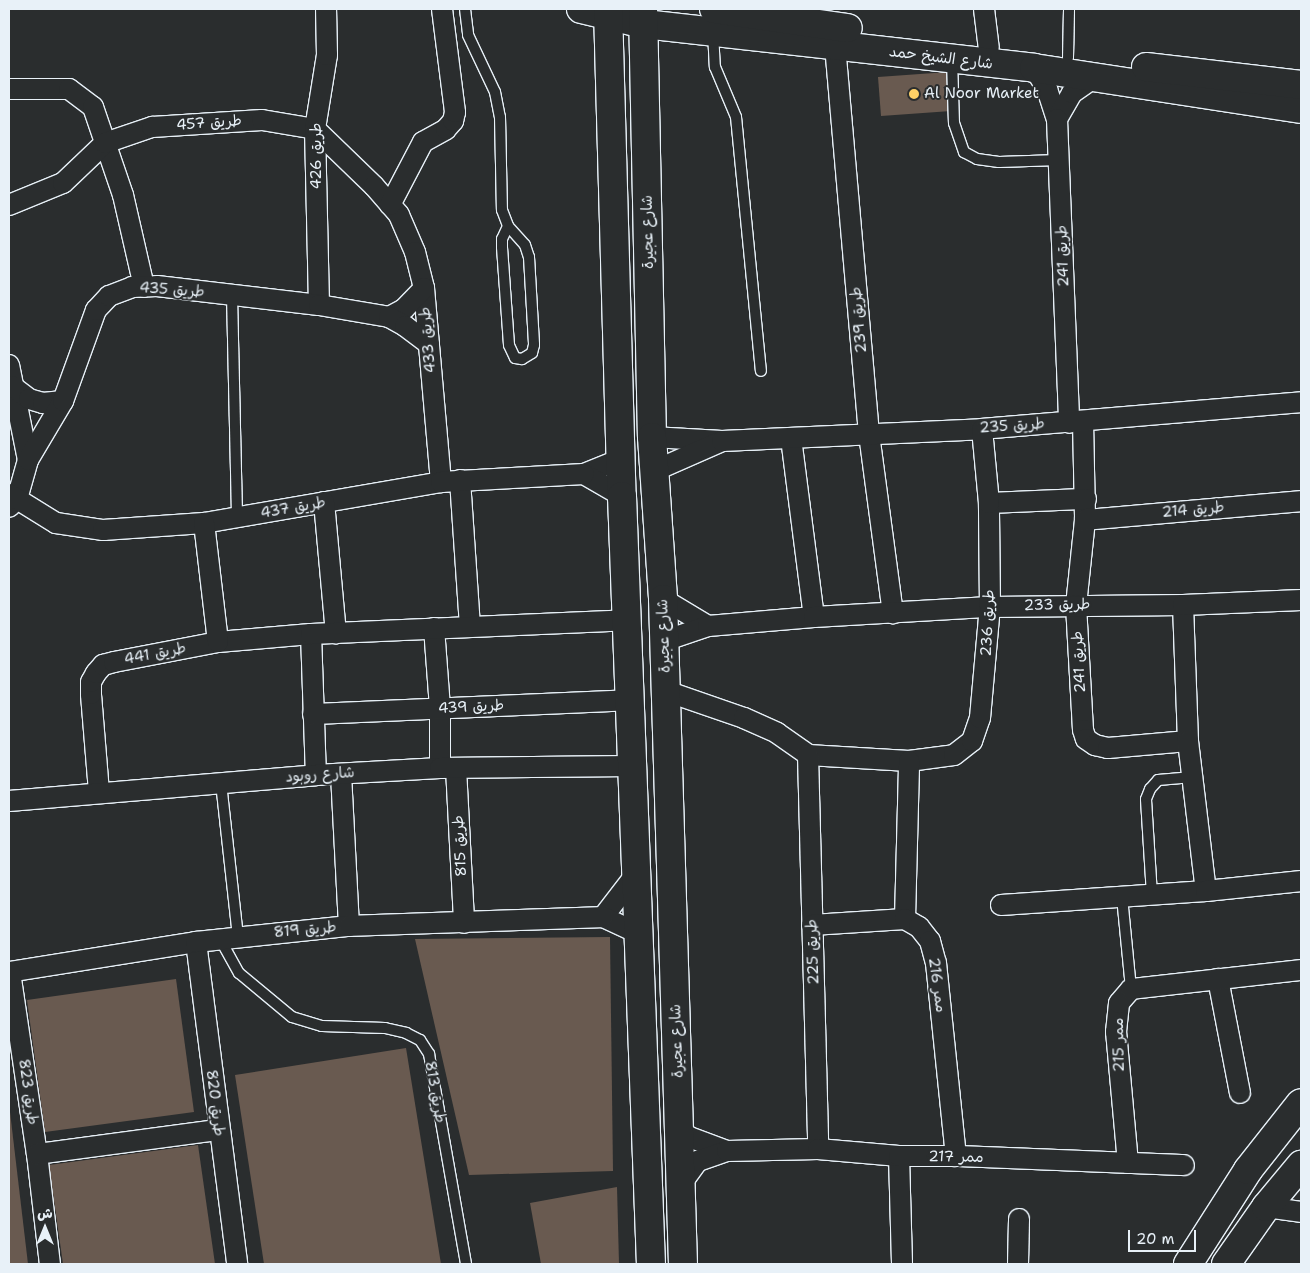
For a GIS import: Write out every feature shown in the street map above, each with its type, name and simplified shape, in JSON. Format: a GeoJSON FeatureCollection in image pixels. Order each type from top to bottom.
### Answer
{"type":"FeatureCollection","features":[{"type":"Feature","properties":{"kind":"street","name":"طريق 426"},"geometry":{"type":"LineString","coordinates":[[319,305],[315,129],[327,55],[326,9]]}},
{"type":"Feature","properties":{"kind":"street"},"geometry":{"type":"LineString","coordinates":[[390,205],[423,142],[446,129],[453,121],[455,112],[442,9]]}},
{"type":"Feature","properties":{"kind":"street","name":"شارع الشيخ حمد"},"geometry":{"type":"LineString","coordinates":[[581,9],[643,16],[819,29],[1301,85]]}},
{"type":"Feature","properties":{"kind":"street"},"geometry":{"type":"LineString","coordinates":[[984,9],[989,48]]}},
{"type":"Feature","properties":{"kind":"street"},"geometry":{"type":"LineString","coordinates":[[609,12],[622,496],[628,620],[637,933],[651,1264]]}},
{"type":"Feature","properties":{"kind":"street","name":"شارع عجيرة"},"geometry":{"type":"LineString","coordinates":[[643,16],[652,437],[663,599],[683,1264]]}},
{"type":"Feature","properties":{"kind":"street","name":"شارع الشيخ حمد"},"geometry":{"type":"LineString","coordinates":[[819,29],[952,60],[1034,68],[1301,109]]}},
{"type":"Feature","properties":{"kind":"street","name":"طريق 239"},"geometry":{"type":"LineString","coordinates":[[819,29],[893,613]]}},
{"type":"Feature","properties":{"kind":"street","name":"طريق 241"},"geometry":{"type":"LineString","coordinates":[[1034,68],[1047,89],[1057,119],[1076,422],[1086,499],[1076,605],[1083,730],[1086,739],[1095,745],[1108,748],[1188,741]]}},
{"type":"Feature","properties":{"kind":"street"},"geometry":{"type":"LineString","coordinates":[[1057,119],[1072,93],[1095,77]]}},
{"type":"Feature","properties":{"kind":"street"},"geometry":{"type":"LineString","coordinates":[[9,89],[69,89],[93,107],[122,195],[144,287]]}},
{"type":"Feature","properties":{"kind":"street","name":"طريق 457"},"geometry":{"type":"LineString","coordinates":[[105,143],[152,127],[235,121],[262,120],[315,129]]}},
{"type":"Feature","properties":{"kind":"street","name":"طريق 433"},"geometry":{"type":"LineString","coordinates":[[315,129],[374,186],[399,215],[415,252],[424,288],[429,344],[470,627]]}},
{"type":"Feature","properties":{"kind":"street"},"geometry":{"type":"LineString","coordinates":[[9,205],[63,183],[105,143]]}},
{"type":"Feature","properties":{"kind":"street","name":"طريق 435"},"geometry":{"type":"LineString","coordinates":[[28,460],[63,400],[96,310],[109,296],[132,288],[156,286],[319,305],[389,317],[429,344]]}},
{"type":"Feature","properties":{"kind":"street"},"geometry":{"type":"LineString","coordinates":[[389,317],[404,309],[424,288]]}},
{"type":"Feature","properties":{"kind":"street"},"geometry":{"type":"LineString","coordinates":[[9,365],[28,460],[12,500]]}},
{"type":"Feature","properties":{"kind":"street"},"geometry":{"type":"LineString","coordinates":[[12,386],[28,399],[43,403],[63,400]]}},
{"type":"Feature","properties":{"kind":"street","name":"طريق 235"},"geometry":{"type":"LineString","coordinates":[[652,437],[722,441],[982,428],[1076,422],[1301,402]]}},
{"type":"Feature","properties":{"kind":"street","name":"طريق 236"},"geometry":{"type":"LineString","coordinates":[[909,761],[954,755],[972,741],[980,718],[990,607],[989,503],[982,428]]}},
{"type":"Feature","properties":{"kind":"street"},"geometry":{"type":"LineString","coordinates":[[790,438],[814,617]]}},
{"type":"Feature","properties":{"kind":"street","name":"طريق 235"},"geometry":{"type":"LineString","coordinates":[[654,471],[722,441]]}},
{"type":"Feature","properties":{"kind":"street","name":"طريق 437"},"geometry":{"type":"LineString","coordinates":[[12,500],[56,523],[103,530],[204,523],[450,481],[584,474],[621,459]]}},
{"type":"Feature","properties":{"kind":"street"},"geometry":{"type":"LineString","coordinates":[[584,474],[622,496]]}},
{"type":"Feature","properties":{"kind":"street"},"geometry":{"type":"LineString","coordinates":[[989,503],[1086,499]]}},
{"type":"Feature","properties":{"kind":"street","name":"طريق 214"},"geometry":{"type":"LineString","coordinates":[[1085,520],[1301,501]]}},
{"type":"Feature","properties":{"kind":"street"},"geometry":{"type":"LineString","coordinates":[[324,502],[336,633]]}},
{"type":"Feature","properties":{"kind":"street"},"geometry":{"type":"LineString","coordinates":[[204,523],[218,642],[311,634],[628,620]]}},
{"type":"Feature","properties":{"kind":"street"},"geometry":{"type":"LineString","coordinates":[[663,599],[708,626]]}},
{"type":"Feature","properties":{"kind":"street","name":"طريق 233"},"geometry":{"type":"LineString","coordinates":[[664,640],[708,626],[814,617],[990,607],[1183,605],[1301,600]]}},
{"type":"Feature","properties":{"kind":"street"},"geometry":{"type":"LineString","coordinates":[[1183,605],[1188,741],[1206,891]]}},
{"type":"Feature","properties":{"kind":"street"},"geometry":{"type":"LineString","coordinates":[[434,628],[440,708],[448,768]]}},
{"type":"Feature","properties":{"kind":"street"},"geometry":{"type":"LineString","coordinates":[[311,634],[312,714],[316,775]]}},
{"type":"Feature","properties":{"kind":"street","name":"طريق 441"},"geometry":{"type":"LineString","coordinates":[[99,792],[91,694],[91,682],[96,673],[103,665],[114,662],[218,642]]}},
{"type":"Feature","properties":{"kind":"street"},"geometry":{"type":"LineString","coordinates":[[666,690],[744,718],[777,733],[808,756],[909,761],[905,919],[812,925]]}},
{"type":"Feature","properties":{"kind":"street","name":"طريق 439"},"geometry":{"type":"LineString","coordinates":[[312,714],[630,700]]}},
{"type":"Feature","properties":{"kind":"street","name":"طريق 225"},"geometry":{"type":"LineString","coordinates":[[808,756],[818,1149]]}},
{"type":"Feature","properties":{"kind":"street","name":"شارع روبود"},"geometry":{"type":"LineString","coordinates":[[9,800],[316,775],[448,768],[632,766]]}},
{"type":"Feature","properties":{"kind":"street","name":"طريق 815"},"geometry":{"type":"LineString","coordinates":[[448,768],[464,923]]}},
{"type":"Feature","properties":{"kind":"street"},"geometry":{"type":"LineString","coordinates":[[341,774],[349,926]]}},
{"type":"Feature","properties":{"kind":"street"},"geometry":{"type":"LineString","coordinates":[[603,917],[636,874]]}},
{"type":"Feature","properties":{"kind":"street"},"geometry":{"type":"LineString","coordinates":[[1001,905],[1206,891],[1301,881]]}},
{"type":"Feature","properties":{"kind":"street","name":"طريق 819"},"geometry":{"type":"LineString","coordinates":[[9,972],[196,942],[349,926],[603,917],[637,933]]}},
{"type":"Feature","properties":{"kind":"street","name":"ممر 216"},"geometry":{"type":"LineString","coordinates":[[905,919],[919,927],[930,941],[936,963],[956,1156]]}},
{"type":"Feature","properties":{"kind":"street","name":"طريق 820"},"geometry":{"type":"LineString","coordinates":[[196,942],[218,1130],[237,1264]]}},
{"type":"Feature","properties":{"kind":"street"},"geometry":{"type":"LineString","coordinates":[[1132,989],[1301,970]]}},
{"type":"Feature","properties":{"kind":"street","name":"طريق 823"},"geometry":{"type":"LineString","coordinates":[[9,972],[37,1154],[50,1264]]}},
{"type":"Feature","properties":{"kind":"street"},"geometry":{"type":"LineString","coordinates":[[1218,979],[1240,1093]]}},
{"type":"Feature","properties":{"kind":"street","name":"ممر 215"},"geometry":{"type":"LineString","coordinates":[[1128,1163],[1116,1032],[1119,1003],[1132,989]]}},
{"type":"Feature","properties":{"kind":"street"},"geometry":{"type":"LineString","coordinates":[[1188,1264],[1248,1170],[1301,1103]]}},
{"type":"Feature","properties":{"kind":"street","name":"ممر 217"},"geometry":{"type":"LineString","coordinates":[[680,1129],[689,1137],[727,1151]]}},
{"type":"Feature","properties":{"kind":"street"},"geometry":{"type":"LineString","coordinates":[[37,1154],[218,1130]]}},
{"type":"Feature","properties":{"kind":"street","name":"ممر 217"},"geometry":{"type":"LineString","coordinates":[[681,1184],[698,1162],[727,1151],[818,1149],[899,1156],[956,1156],[1184,1165]]}},
{"type":"Feature","properties":{"kind":"street"},"geometry":{"type":"LineString","coordinates":[[899,1156],[902,1264]]}},
{"type":"Feature","properties":{"kind":"street"},"geometry":{"type":"LineString","coordinates":[[1226,1264],[1266,1207],[1301,1165]]}},
{"type":"Feature","properties":{"kind":"street"},"geometry":{"type":"LineString","coordinates":[[1266,1207],[1301,1212]]}},
{"type":"Feature","properties":{"kind":"street"},"geometry":{"type":"LineString","coordinates":[[1018,1264],[1019,1219]]}},
{"type":"Feature","properties":{"kind":"lane"},"geometry":{"type":"LineString","coordinates":[[465,9],[468,35],[496,92],[500,117],[502,210],[508,226],[525,244],[530,257],[534,345],[532,353],[522,359],[515,358],[509,345],[502,247],[502,239],[508,226]]}},
{"type":"Feature","properties":{"kind":"lane"},"geometry":{"type":"LineString","coordinates":[[1068,58],[1069,9]]}},
{"type":"Feature","properties":{"kind":"lane"},"geometry":{"type":"LineString","coordinates":[[714,20],[715,67],[736,117],[761,371]]}},
{"type":"Feature","properties":{"kind":"lane"},"geometry":{"type":"LineString","coordinates":[[952,60],[954,123],[964,152],[977,160],[999,162],[1059,160]]}},
{"type":"Feature","properties":{"kind":"lane"},"geometry":{"type":"LineString","coordinates":[[232,295],[237,517]]}},
{"type":"Feature","properties":{"kind":"lane"},"geometry":{"type":"LineString","coordinates":[[1152,895],[1146,799],[1150,789],[1158,780],[1193,777]]}},
{"type":"Feature","properties":{"kind":"lane"},"geometry":{"type":"LineString","coordinates":[[220,783],[229,938]]}},
{"type":"Feature","properties":{"kind":"lane"},"geometry":{"type":"LineString","coordinates":[[1122,897],[1132,989]]}},
{"type":"Feature","properties":{"kind":"lane","name":"طريق 813"},"geometry":{"type":"LineString","coordinates":[[229,938],[239,973],[292,1017],[322,1026],[385,1028],[406,1033],[420,1040],[429,1054],[466,1264]]}},
{"type":"Feature","properties":{"kind":"building","name":"Al Noor Market"},"geometry":{"type":"Polygon","coordinates":[[[948,72],[951,111],[881,116],[878,77],[948,72]]]}},
{"type":"Feature","properties":{"kind":"building"},"geometry":{"type":"Polygon","coordinates":[[[610,937],[613,1171],[469,1175],[415,939],[610,937]]]}},
{"type":"Feature","properties":{"kind":"building"},"geometry":{"type":"Polygon","coordinates":[[[176,979],[194,1112],[45,1132],[27,1000],[176,979]]]}},
{"type":"Feature","properties":{"kind":"building"},"geometry":{"type":"Polygon","coordinates":[[[406,1048],[441,1264],[264,1264],[235,1075],[406,1048]]]}},
{"type":"Feature","properties":{"kind":"building"},"geometry":{"type":"Polygon","coordinates":[[[10,1112],[28,1264],[9,1264],[10,1112]]]}},
{"type":"Feature","properties":{"kind":"building"},"geometry":{"type":"Polygon","coordinates":[[[198,1145],[215,1264],[63,1264],[49,1165],[198,1145]]]}},
{"type":"Feature","properties":{"kind":"building"},"geometry":{"type":"Polygon","coordinates":[[[617,1187],[619,1264],[541,1264],[530,1203],[617,1187]]]}},
{"type":"Feature","properties":{"kind":"place","name":"Al Noor Market"},"geometry":{"type":"Point","coordinates":[914,94]}}]}
